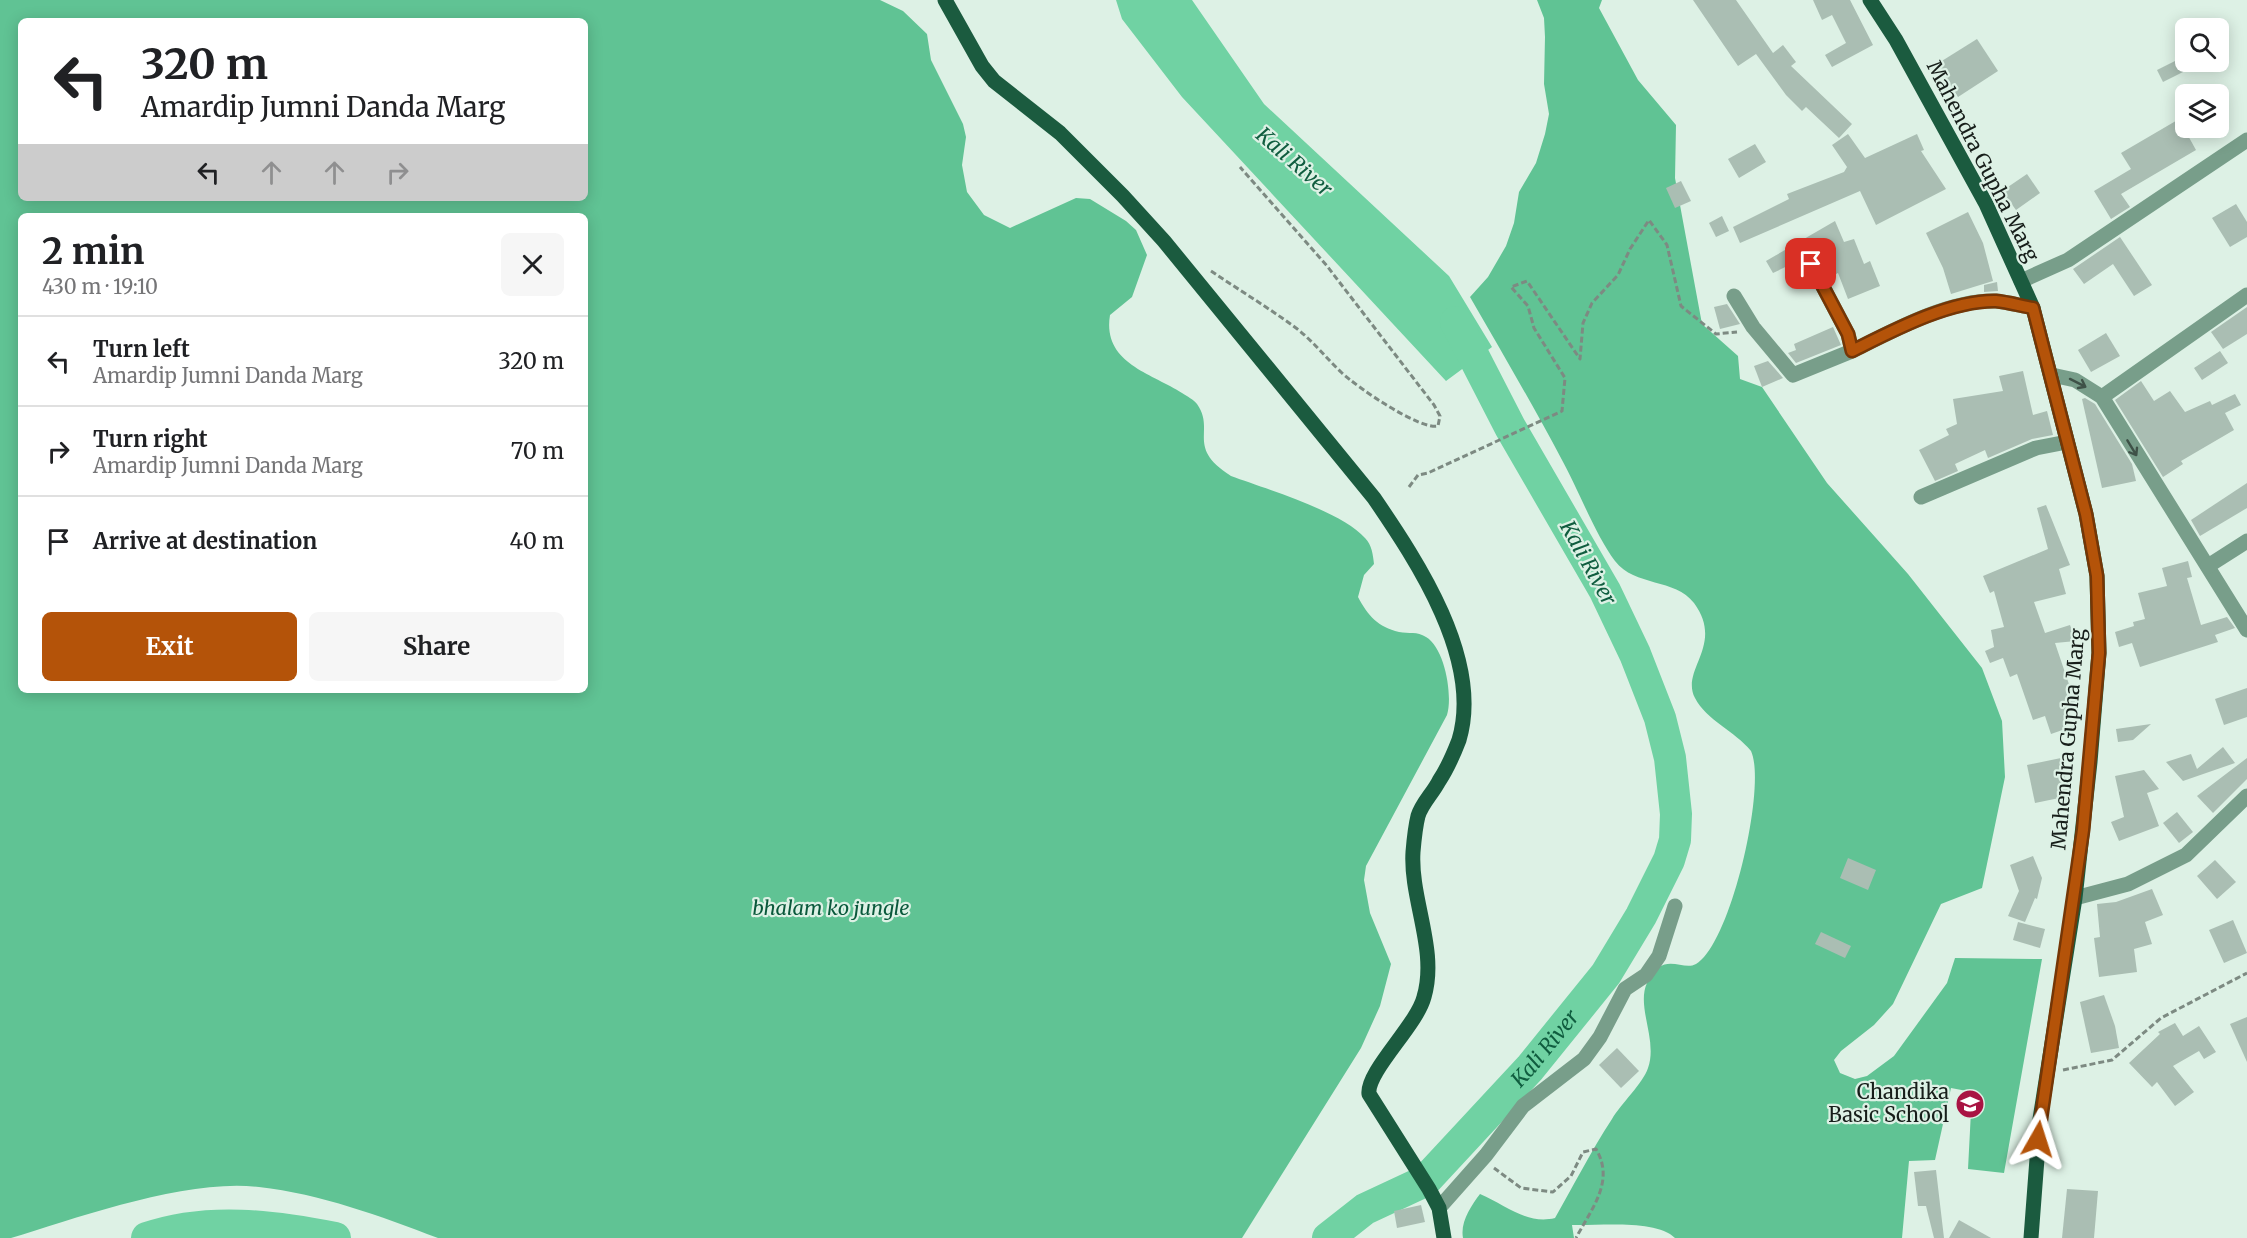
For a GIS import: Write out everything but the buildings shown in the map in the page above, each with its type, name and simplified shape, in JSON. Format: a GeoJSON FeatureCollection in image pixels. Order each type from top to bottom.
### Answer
{"type":"FeatureCollection","features":[{"type":"Feature","properties":{"kind":"main road"},"geometry":{"type":"LineString","coordinates":[[945,0],[982,66],[994,81],[1059,133],[1124,196],[1164,241],[1374,498],[1400,536],[1439,606],[1457,660],[1464,711],[1458,740],[1440,780],[1419,814],[1415,835],[1413,856],[1427,963],[1427,984],[1415,1017],[1370,1082],[1369,1094],[1439,1208],[1444,1238]]}},
{"type":"Feature","properties":{"kind":"main road","name":"Mahendra Gupha Marg"},"geometry":{"type":"LineString","coordinates":[[1870,0],[1896,40],[1986,204],[2033,308],[2086,514],[2097,576],[2099,653],[2074,898],[2046,1072],[2036,1159],[2031,1238]]}},
{"type":"Feature","properties":{"kind":"street"},"geometry":{"type":"LineString","coordinates":[[2021,281],[2078,254],[2247,140]]}},
{"type":"Feature","properties":{"kind":"street"},"geometry":{"type":"LineString","coordinates":[[1811,264],[1848,334],[1852,351]]}},
{"type":"Feature","properties":{"kind":"street"},"geometry":{"type":"LineString","coordinates":[[2102,397],[2247,295]]}},
{"type":"Feature","properties":{"kind":"street"},"geometry":{"type":"LineString","coordinates":[[1734,296],[1753,327],[1793,375],[1852,351],[1886,334],[1953,308],[1996,301],[2033,308]]}},
{"type":"Feature","properties":{"kind":"street"},"geometry":{"type":"LineString","coordinates":[[2052,375],[2075,380],[2102,397],[2247,630]]}},
{"type":"Feature","properties":{"kind":"street"},"geometry":{"type":"LineString","coordinates":[[1921,497],[2037,448],[2067,442]]}},
{"type":"Feature","properties":{"kind":"street"},"geometry":{"type":"LineString","coordinates":[[2208,566],[2247,541]]}},
{"type":"Feature","properties":{"kind":"street"},"geometry":{"type":"LineString","coordinates":[[2074,898],[2128,884],[2186,855],[2247,796]]}},
{"type":"Feature","properties":{"kind":"street"},"geometry":{"type":"LineString","coordinates":[[1439,1208],[1486,1155],[1523,1106],[1584,1059],[1600,1036],[1625,989],[1646,975],[1659,956],[1675,906]]}},
{"type":"Feature","properties":{"kind":"path"},"geometry":{"type":"LineString","coordinates":[[1203,266],[1296,328],[1343,374],[1363,389],[1420,423],[1431,427],[1438,426],[1440,416],[1434,405],[1327,266],[1240,167]]}},
{"type":"Feature","properties":{"kind":"path"},"geometry":{"type":"LineString","coordinates":[[1409,487],[1418,475],[1428,473],[1562,411],[1565,378],[1534,328],[1528,306],[1511,287],[1527,281],[1580,359],[1582,323],[1592,303],[1618,275],[1630,249],[1649,220],[1667,245],[1681,306],[1716,334],[1729,334],[1753,327]]}},
{"type":"Feature","properties":{"kind":"path"},"geometry":{"type":"LineString","coordinates":[[2046,1072],[2080,1068],[2112,1060],[2161,1018],[2247,973]]}},
{"type":"Feature","properties":{"kind":"path"},"geometry":{"type":"LineString","coordinates":[[1490,1165],[1521,1188],[1553,1192],[1571,1176],[1583,1152],[1596,1149],[1604,1163],[1604,1181],[1576,1238]]}},
{"type":"Feature","properties":{"kind":"green space","name":"bhalam ko jungle"},"geometry":{"type":"Polygon","coordinates":[[[0,0],[880,0],[903,11],[927,34],[931,60],[963,124],[966,137],[962,165],[967,192],[984,215],[1010,228],[1076,198],[1090,199],[1126,221],[1136,230],[1147,255],[1132,297],[1110,315],[1110,331],[1114,345],[1121,356],[1143,372],[1196,403],[1204,423],[1205,448],[1217,466],[1231,476],[1321,510],[1354,528],[1365,538],[1371,547],[1374,564],[1364,575],[1358,597],[1362,604],[1374,620],[1385,627],[1426,637],[1433,643],[1443,662],[1449,696],[1447,715],[1366,866],[1364,880],[1370,913],[1391,964],[1380,1006],[1361,1048],[1242,1238],[438,1238],[328,1200],[282,1190],[231,1186],[200,1188],[134,1201],[11,1238],[0,1238],[0,0]]]}},
{"type":"Feature","properties":{"kind":"green space"},"geometry":{"type":"Polygon","coordinates":[[[1537,0],[1602,0],[1599,8],[1638,80],[1676,125],[1675,178],[1702,324],[1738,356],[1740,379],[1762,387],[1827,483],[1908,574],[1982,668],[2002,721],[2005,777],[1982,888],[1941,904],[1893,1004],[1874,1025],[1841,1051],[1834,1060],[1840,1073],[1855,1079],[1867,1076],[1894,1056],[1947,983],[1955,958],[2042,959],[2004,1173],[1968,1169],[1972,1092],[1951,1088],[1935,1160],[1909,1161],[1902,1238],[1675,1238],[1655,1228],[1641,1226],[1572,1225],[1574,1238],[1463,1238],[1465,1220],[1480,1194],[1517,1213],[1535,1219],[1555,1218],[1604,1131],[1642,1080],[1648,1068],[1651,1046],[1644,1002],[1647,983],[1659,967],[1666,964],[1691,966],[1696,964],[1709,950],[1722,927],[1743,863],[1754,796],[1755,769],[1751,751],[1706,713],[1695,698],[1692,688],[1693,677],[1704,644],[1705,632],[1702,618],[1694,603],[1686,595],[1676,590],[1633,575],[1615,561],[1601,539],[1540,419],[1470,297],[1488,277],[1506,246],[1514,223],[1519,192],[1536,163],[1545,134],[1549,114],[1544,84],[1544,18],[1537,0]]]}},
{"type":"Feature","properties":{"kind":"water"},"geometry":{"type":"Polygon","coordinates":[[[1116,0],[1192,0],[1264,104],[1449,276],[1492,347],[1446,381],[1182,97],[1122,19],[1116,0]]]}},
{"type":"Feature","properties":{"kind":"waterway","name":"Kali River"},"geometry":{"type":"LineString","coordinates":[[1328,1238],[1365,1209],[1425,1181],[1530,1068],[1606,974],[1641,916],[1669,860],[1675,840],[1676,814],[1670,758],[1660,718],[1635,654],[1605,591],[1510,427],[1456,322]]}},
{"type":"Feature","properties":{"kind":"waterway","name":"Kali River"},"geometry":{"type":"LineString","coordinates":[[147,1238],[170,1231],[217,1226],[265,1227],[335,1238]]}},
{"type":"Feature","properties":{"kind":"place","name":"Chandika Basic School"},"geometry":{"type":"Point","coordinates":[1970,1104]}},
{"type":"Feature","properties":{"kind":"route"},"geometry":{"type":"LineString","coordinates":[[1811,264],[1848,334],[1852,351],[1886,334],[1953,308],[1996,301],[2033,308],[2052,375],[2086,514],[2097,576],[2099,653],[2083,830],[2038,1139]]}}]}
